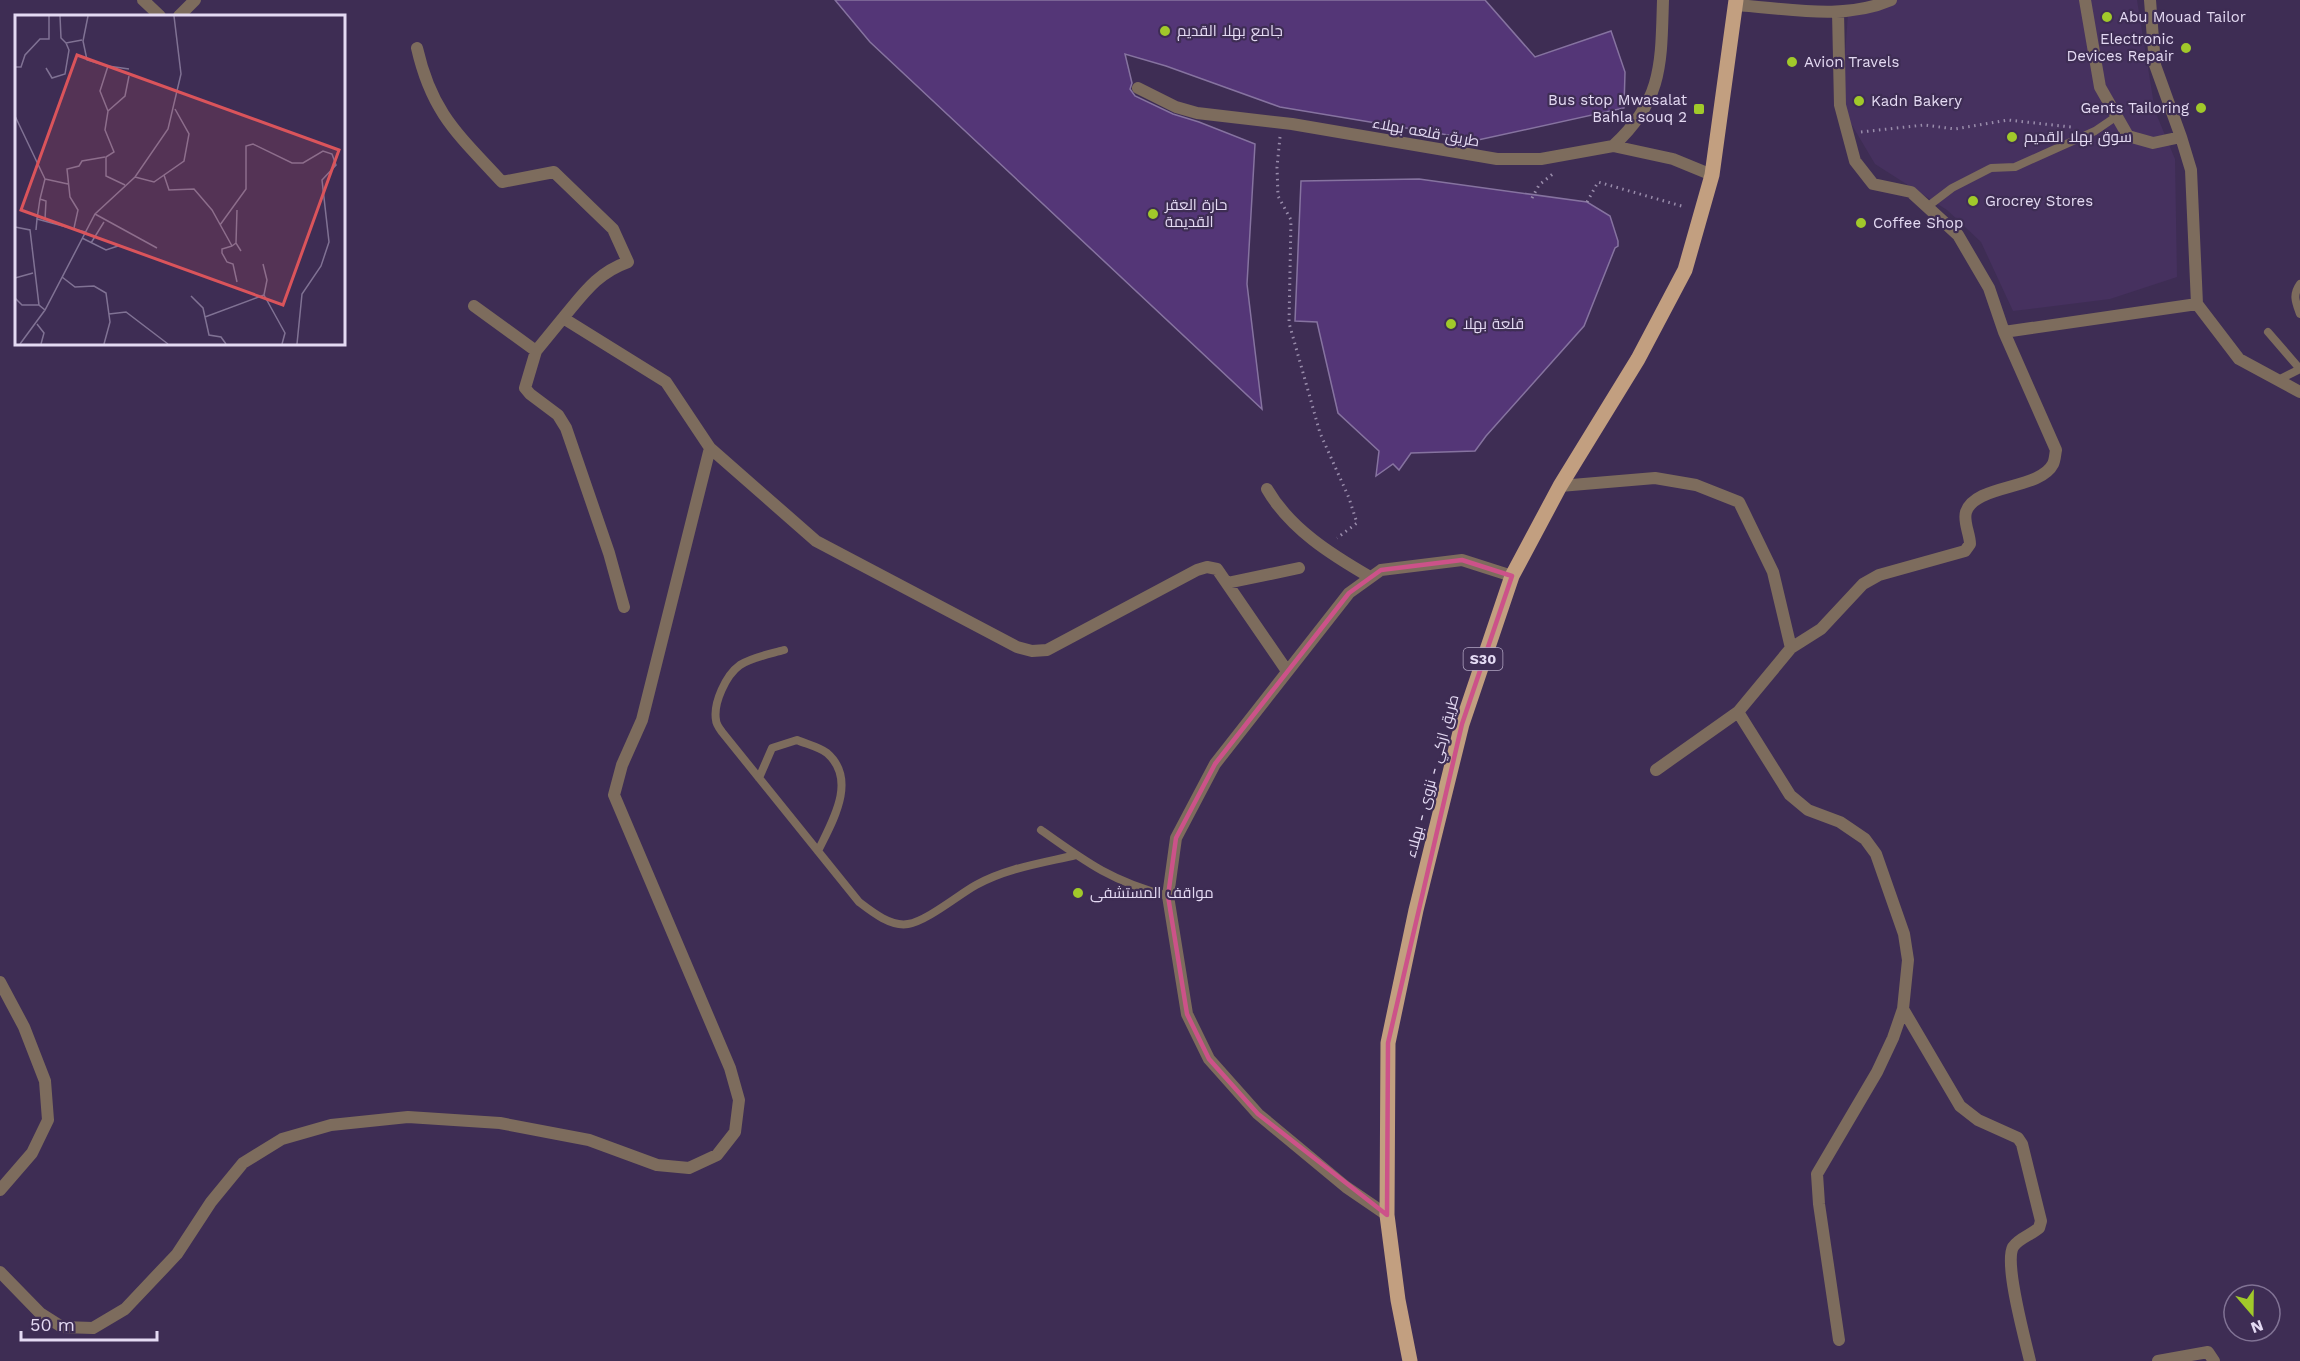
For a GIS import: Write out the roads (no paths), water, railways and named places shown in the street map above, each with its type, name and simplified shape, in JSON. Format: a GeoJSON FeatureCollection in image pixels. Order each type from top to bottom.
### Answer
{"type":"FeatureCollection","features":[{"type":"Feature","properties":{"kind":"main road","name":"طريق ازكي - نزوى - بهلاء"},"geometry":{"type":"LineString","coordinates":[[1410,1361],[1398,1300],[1387,1215],[1388,1043],[1416,910],[1462,724],[1512,576],[1560,486],[1638,359],[1685,270],[1712,175],[1736,2]]}},
{"type":"Feature","properties":{"kind":"street"},"geometry":{"type":"LineString","coordinates":[[143,0],[159,15]]}},
{"type":"Feature","properties":{"kind":"street"},"geometry":{"type":"LineString","coordinates":[[180,15],[195,0]]}},
{"type":"Feature","properties":{"kind":"street"},"geometry":{"type":"LineString","coordinates":[[1613,146],[1642,114],[1652,95],[1661,52],[1663,0]]}},
{"type":"Feature","properties":{"kind":"street"},"geometry":{"type":"LineString","coordinates":[[1736,2],[1838,12],[1878,6],[1891,0]]}},
{"type":"Feature","properties":{"kind":"street"},"geometry":{"type":"LineString","coordinates":[[2085,0],[2100,87],[2128,136],[2154,143],[2181,137]]}},
{"type":"Feature","properties":{"kind":"street"},"geometry":{"type":"LineString","coordinates":[[2150,0],[2155,65],[2191,170],[2197,304],[2239,359],[2300,392]]}},
{"type":"Feature","properties":{"kind":"street"},"geometry":{"type":"LineString","coordinates":[[1656,770],[1738,712],[1791,648],[1821,629],[1863,584],[1879,575],[1965,550],[1970,544],[1966,512],[1971,504],[1983,497],[2046,473],[2054,463],[2056,450],[2004,332],[1989,288],[1958,236],[1911,192],[1873,184],[1856,161],[1846,134],[1840,105],[1838,12]]}},
{"type":"Feature","properties":{"kind":"street"},"geometry":{"type":"LineString","coordinates":[[417,48],[429,91],[448,124],[502,182],[554,172],[613,230],[628,262],[610,268],[592,283],[536,351],[525,388],[558,415],[566,429],[609,553],[624,607]]}},
{"type":"Feature","properties":{"kind":"street","name":"طريق قلعه بهلاء"},"geometry":{"type":"LineString","coordinates":[[1138,88],[1166,103],[1197,113],[1281,122],[1497,159],[1541,159],[1613,146],[1673,159],[1712,175]]}},
{"type":"Feature","properties":{"kind":"street"},"geometry":{"type":"LineString","coordinates":[[2004,332],[2197,304]]}},
{"type":"Feature","properties":{"kind":"street"},"geometry":{"type":"LineString","coordinates":[[474,306],[536,351]]}},
{"type":"Feature","properties":{"kind":"street"},"geometry":{"type":"LineString","coordinates":[[563,318],[666,382],[710,448],[816,541],[1017,647],[1032,651],[1047,650],[1197,570],[1207,567],[1217,569],[1287,671]]}},
{"type":"Feature","properties":{"kind":"street"},"geometry":{"type":"LineString","coordinates":[[0,1272],[40,1313],[62,1327],[93,1328],[126,1309],[177,1254],[211,1202],[243,1163],[282,1139],[331,1125],[408,1117],[500,1123],[589,1140],[657,1165],[689,1167],[717,1155],[735,1132],[739,1100],[730,1068],[614,795],[622,765],[642,720],[710,448]]}},
{"type":"Feature","properties":{"kind":"street"},"geometry":{"type":"LineString","coordinates":[[1560,486],[1655,478],[1696,484],[1739,502],[1773,572],[1791,648]]}},
{"type":"Feature","properties":{"kind":"street"},"geometry":{"type":"LineString","coordinates":[[1267,489],[1285,513],[1324,549],[1371,577]]}},
{"type":"Feature","properties":{"kind":"street"},"geometry":{"type":"LineString","coordinates":[[1387,1215],[1346,1187],[1258,1114],[1209,1059],[1187,1014],[1168,896],[1176,838],[1215,764],[1349,593],[1381,570],[1462,560],[1512,576]]}},
{"type":"Feature","properties":{"kind":"street"},"geometry":{"type":"LineString","coordinates":[[1227,583],[1299,568]]}},
{"type":"Feature","properties":{"kind":"street"},"geometry":{"type":"LineString","coordinates":[[1738,712],[1790,795],[1808,810],[1840,822],[1865,839],[1875,854],[1904,934],[1908,960],[1903,1009],[1893,1038],[1877,1072],[1817,1174],[1819,1204],[1839,1340]]}},
{"type":"Feature","properties":{"kind":"street"},"geometry":{"type":"LineString","coordinates":[[0,982],[24,1027],[45,1081],[48,1120],[32,1154],[0,1190]]}},
{"type":"Feature","properties":{"kind":"street"},"geometry":{"type":"LineString","coordinates":[[1903,1009],[1960,1106],[1978,1120],[2018,1138],[2022,1144],[2041,1221],[2039,1228],[2014,1245],[2011,1253],[2011,1275],[2030,1361]]}},
{"type":"Feature","properties":{"kind":"street"},"geometry":{"type":"LineString","coordinates":[[2158,1361],[2208,1352],[2214,1361]]}},
{"type":"Feature","properties":{"kind":"lane"},"geometry":{"type":"LineString","coordinates":[[1927,207],[1952,188],[1990,168],[2015,167],[2096,131],[2117,116]]}},
{"type":"Feature","properties":{"kind":"lane"},"geometry":{"type":"LineString","coordinates":[[2300,284],[2296,290],[2295,300],[2300,314]]}},
{"type":"Feature","properties":{"kind":"lane"},"geometry":{"type":"LineString","coordinates":[[2268,332],[2300,369],[2278,380]]}},
{"type":"Feature","properties":{"kind":"lane"},"geometry":{"type":"LineString","coordinates":[[784,650],[758,657],[740,666],[728,677],[716,708],[716,721],[722,732],[859,902],[877,915],[894,923],[908,924],[921,919],[975,885],[1002,872],[1076,855]]}},
{"type":"Feature","properties":{"kind":"lane"},"geometry":{"type":"LineString","coordinates":[[759,778],[772,748],[797,740],[825,752],[838,766],[842,781],[838,807],[818,851]]}},
{"type":"Feature","properties":{"kind":"lane"},"geometry":{"type":"LineString","coordinates":[[1041,830],[1117,880],[1168,896]]}},
{"type":"Feature","properties":{"kind":"place","name":"Abu Mouad Tailor"},"geometry":{"type":"Point","coordinates":[2107,17]}},
{"type":"Feature","properties":{"kind":"place","name":"جامع بهلا القديم"},"geometry":{"type":"Point","coordinates":[1165,31]}},
{"type":"Feature","properties":{"kind":"place","name":"Electronic Devices Repair"},"geometry":{"type":"Point","coordinates":[2186,48]}},
{"type":"Feature","properties":{"kind":"place","name":"Avion Travels"},"geometry":{"type":"Point","coordinates":[1792,62]}},
{"type":"Feature","properties":{"kind":"place","name":"Kadn Bakery"},"geometry":{"type":"Point","coordinates":[1859,101]}},
{"type":"Feature","properties":{"kind":"place","name":"Gents Tailoring"},"geometry":{"type":"Point","coordinates":[2201,108]}},
{"type":"Feature","properties":{"kind":"place","name":"Bus stop Mwasalat Bahla souq 2"},"geometry":{"type":"Point","coordinates":[1699,109]}},
{"type":"Feature","properties":{"kind":"place","name":"سوق بهلا القديم"},"geometry":{"type":"Point","coordinates":[2012,137]}},
{"type":"Feature","properties":{"kind":"place","name":"Grocrey Stores"},"geometry":{"type":"Point","coordinates":[1973,201]}},
{"type":"Feature","properties":{"kind":"place","name":"حارة العقر القديمة"},"geometry":{"type":"Point","coordinates":[1153,214]}},
{"type":"Feature","properties":{"kind":"place","name":"Coffee Shop"},"geometry":{"type":"Point","coordinates":[1861,223]}},
{"type":"Feature","properties":{"kind":"place","name":"قلعة بهلا"},"geometry":{"type":"Point","coordinates":[1451,324]}},
{"type":"Feature","properties":{"kind":"place","name":"مواقف المستشفى"},"geometry":{"type":"Point","coordinates":[1078,893]}}]}
